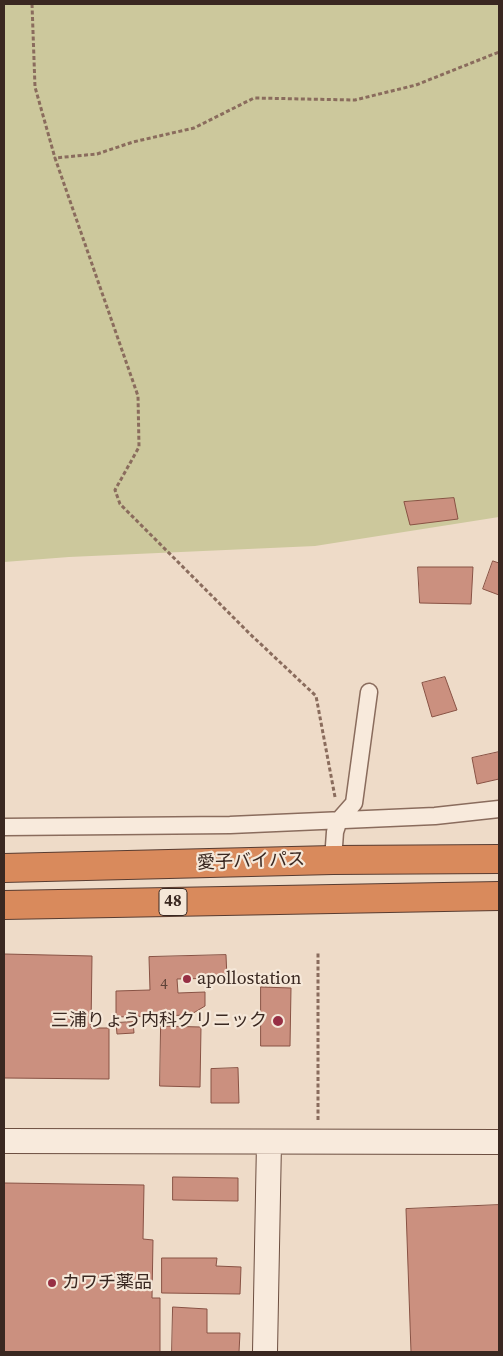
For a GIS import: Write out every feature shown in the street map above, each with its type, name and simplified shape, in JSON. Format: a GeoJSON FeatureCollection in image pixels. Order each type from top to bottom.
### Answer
{"type":"FeatureCollection","features":[{"type":"Feature","properties":{"kind":"highway","name":"愛子バイパス"},"geometry":{"type":"LineString","coordinates":[[4,868],[333,860],[499,859]]}},
{"type":"Feature","properties":{"kind":"highway","name":"48"},"geometry":{"type":"LineString","coordinates":[[4,905],[499,896]]}},
{"type":"Feature","properties":{"kind":"street"},"geometry":{"type":"LineString","coordinates":[[333,860],[335,832],[339,820],[354,803],[369,692]]}},
{"type":"Feature","properties":{"kind":"street"},"geometry":{"type":"LineString","coordinates":[[4,827],[230,825],[434,816],[499,809]]}},
{"type":"Feature","properties":{"kind":"street"},"geometry":{"type":"LineString","coordinates":[[4,1141],[499,1142]]}},
{"type":"Feature","properties":{"kind":"street"},"geometry":{"type":"LineString","coordinates":[[266,1352],[269,1142]]}},
{"type":"Feature","properties":{"kind":"path"},"geometry":{"type":"LineString","coordinates":[[32,4],[34,87],[55,158],[138,396],[139,446],[115,490],[120,504],[250,634],[316,696],[339,820]]}},
{"type":"Feature","properties":{"kind":"path"},"geometry":{"type":"LineString","coordinates":[[55,158],[97,154],[133,142],[194,128],[254,98],[355,100],[416,85],[499,52]]}},
{"type":"Feature","properties":{"kind":"path"},"geometry":{"type":"LineString","coordinates":[[318,953],[318,1128]]}},
{"type":"Feature","properties":{"kind":"shaded area"},"geometry":{"type":"Polygon","coordinates":[[[4,4],[499,4],[499,517],[315,546],[69,557],[4,562],[4,4]]]}},
{"type":"Feature","properties":{"kind":"building"},"geometry":{"type":"Polygon","coordinates":[[[454,498],[458,519],[410,525],[404,502],[454,498]]]}},
{"type":"Feature","properties":{"kind":"building"},"geometry":{"type":"Polygon","coordinates":[[[493,561],[499,563],[499,595],[483,589],[493,561]]]}},
{"type":"Feature","properties":{"kind":"building"},"geometry":{"type":"Polygon","coordinates":[[[418,567],[473,567],[471,604],[420,603],[418,567]]]}},
{"type":"Feature","properties":{"kind":"building"},"geometry":{"type":"Polygon","coordinates":[[[445,677],[457,710],[432,717],[422,683],[445,677]]]}},
{"type":"Feature","properties":{"kind":"building"},"geometry":{"type":"Polygon","coordinates":[[[499,752],[499,779],[477,784],[472,758],[499,752]]]}},
{"type":"Feature","properties":{"kind":"building"},"geometry":{"type":"Polygon","coordinates":[[[4,954],[92,956],[91,1028],[109,1028],[109,1079],[4,1078],[4,954]]]}},
{"type":"Feature","properties":{"kind":"building"},"geometry":{"type":"Polygon","coordinates":[[[226,955],[227,978],[177,979],[178,993],[205,992],[205,1006],[190,1015],[116,1017],[116,991],[150,990],[149,957],[226,955]]]}},
{"type":"Feature","properties":{"kind":"building"},"geometry":{"type":"Polygon","coordinates":[[[261,987],[291,988],[290,1046],[261,1046],[261,987]]]}},
{"type":"Feature","properties":{"kind":"building"},"geometry":{"type":"Polygon","coordinates":[[[133,1022],[134,1033],[117,1034],[116,1023],[133,1022]]]}},
{"type":"Feature","properties":{"kind":"building"},"geometry":{"type":"Polygon","coordinates":[[[161,1026],[201,1027],[200,1087],[160,1086],[161,1026]]]}},
{"type":"Feature","properties":{"kind":"building"},"geometry":{"type":"Polygon","coordinates":[[[238,1068],[239,1103],[211,1103],[211,1069],[238,1068]]]}},
{"type":"Feature","properties":{"kind":"building"},"geometry":{"type":"Polygon","coordinates":[[[173,1177],[238,1178],[238,1201],[173,1200],[173,1177]]]}},
{"type":"Feature","properties":{"kind":"building"},"geometry":{"type":"Polygon","coordinates":[[[4,1183],[144,1185],[143,1239],[153,1240],[152,1298],[160,1298],[160,1352],[4,1352],[4,1183]]]}},
{"type":"Feature","properties":{"kind":"building"},"geometry":{"type":"Polygon","coordinates":[[[499,1205],[499,1352],[411,1352],[406,1209],[499,1205]]]}},
{"type":"Feature","properties":{"kind":"building"},"geometry":{"type":"Polygon","coordinates":[[[162,1258],[217,1258],[216,1266],[241,1267],[240,1294],[162,1293],[162,1258]]]}},
{"type":"Feature","properties":{"kind":"building"},"geometry":{"type":"Polygon","coordinates":[[[173,1307],[207,1309],[207,1333],[240,1333],[239,1352],[172,1352],[173,1307]]]}},
{"type":"Feature","properties":{"kind":"place","name":"apollostation"},"geometry":{"type":"Point","coordinates":[187,979]}},
{"type":"Feature","properties":{"kind":"place","name":"三浦りょう内科クリニック"},"geometry":{"type":"Point","coordinates":[278,1021]}},
{"type":"Feature","properties":{"kind":"place","name":"カワチ薬品"},"geometry":{"type":"Point","coordinates":[52,1283]}}]}
